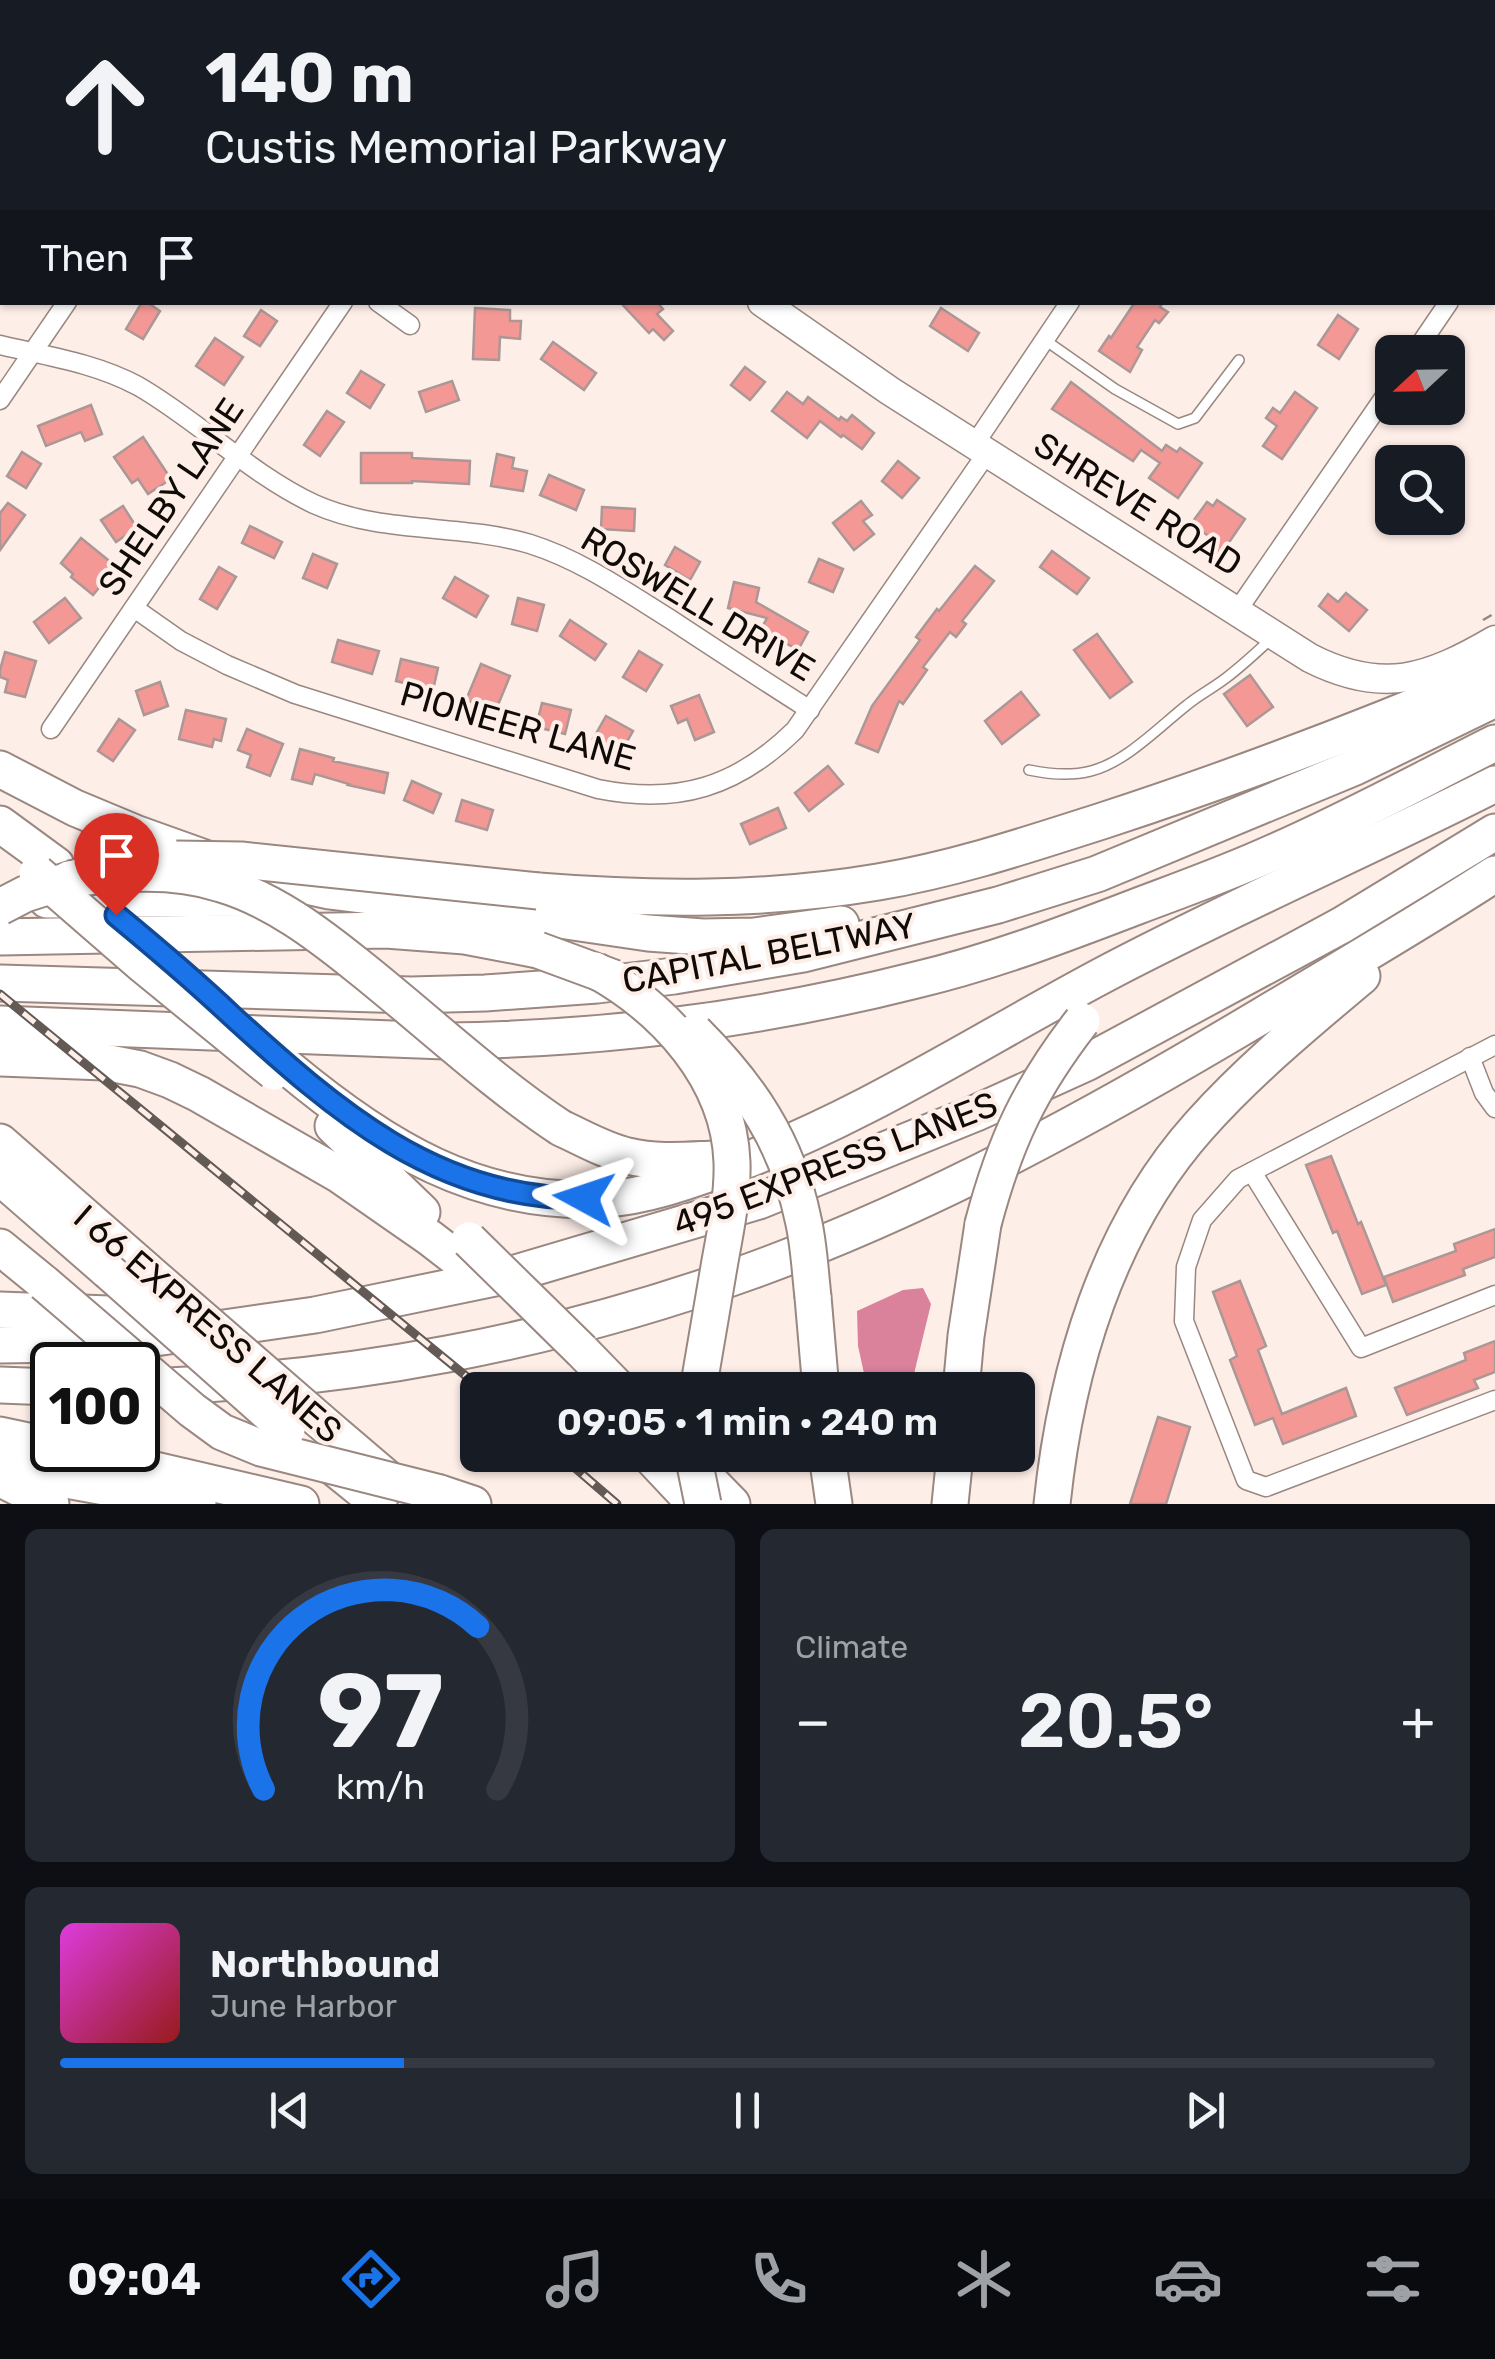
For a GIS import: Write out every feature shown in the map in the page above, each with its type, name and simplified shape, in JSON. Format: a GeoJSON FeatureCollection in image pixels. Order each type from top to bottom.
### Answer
{"type":"FeatureCollection","features":[{"type":"Feature","properties":{"kind":"highway"},"geometry":{"type":"LineString","coordinates":[[0,904],[26,894],[53,871],[193,858],[652,898],[838,888],[918,874],[1013,849],[1217,783],[1370,726],[1495,673]]}},
{"type":"Feature","properties":{"kind":"highway","name":"CAPITAL BELTWAY"},"geometry":{"type":"LineString","coordinates":[[0,983],[410,994],[485,992],[596,985],[804,954],[998,905],[1097,874],[1354,767],[1495,699]]}},
{"type":"Feature","properties":{"kind":"highway"},"geometry":{"type":"LineString","coordinates":[[0,1024],[445,1041],[516,1040],[734,1018],[836,999],[1042,943],[1192,886],[1339,822],[1495,742]]}},
{"type":"Feature","properties":{"kind":"highway"},"geometry":{"type":"LineString","coordinates":[[0,769],[134,833],[244,872],[329,891],[648,934],[754,936],[859,921],[921,926]]}},
{"type":"Feature","properties":{"kind":"highway"},"geometry":{"type":"LineString","coordinates":[[280,1069],[365,1128],[454,1176],[558,1199],[609,1198],[660,1190],[800,1138],[860,1111],[1106,974],[1495,784]]}},
{"type":"Feature","properties":{"kind":"highway"},"geometry":{"type":"LineString","coordinates":[[0,824],[53,871],[172,962],[571,1356],[579,1372]]}},
{"type":"Feature","properties":{"kind":"highway","name":"495 EXPRESS LANES"},"geometry":{"type":"LineString","coordinates":[[0,1344],[148,1339],[316,1315],[509,1275],[742,1206],[976,1113],[1086,1063],[1388,898],[1495,832]]}},
{"type":"Feature","properties":{"kind":"highway"},"geometry":{"type":"LineString","coordinates":[[0,847],[53,871],[170,874],[220,883],[245,893],[327,941],[500,1084],[562,1128],[593,1144],[628,1156],[667,1161],[716,1159],[800,1138]]}},
{"type":"Feature","properties":{"kind":"highway"},"geometry":{"type":"LineString","coordinates":[[160,1386],[284,1378],[452,1353],[606,1316],[753,1270],[896,1212],[1028,1149],[1199,1054],[1482,882]]}},
{"type":"Feature","properties":{"kind":"highway"},"geometry":{"type":"LineString","coordinates":[[1052,1504],[1071,1389],[1098,1298],[1117,1252],[1164,1171],[1198,1127],[1270,1056],[1382,960],[1482,882]]}},
{"type":"Feature","properties":{"kind":"highway"},"geometry":{"type":"LineString","coordinates":[[0,904],[294,898],[396,900]]}},
{"type":"Feature","properties":{"kind":"highway"},"geometry":{"type":"LineString","coordinates":[[963,1372],[983,1224],[1010,1138],[1030,1096],[1054,1057],[1110,992],[1134,971],[1224,916]]}},
{"type":"Feature","properties":{"kind":"highway"},"geometry":{"type":"LineString","coordinates":[[0,938],[440,932],[538,950],[624,982],[674,1013],[727,1064],[771,1128],[798,1194],[804,1224],[819,1372]]}},
{"type":"Feature","properties":{"kind":"highway"},"geometry":{"type":"LineString","coordinates":[[595,970],[630,992],[680,1038],[716,1093],[729,1132],[732,1184],[701,1372]]}},
{"type":"Feature","properties":{"kind":"highway"},"geometry":{"type":"LineString","coordinates":[[0,1058],[104,1062],[140,1069],[200,1094],[455,1244],[478,1275],[594,1372]]}},
{"type":"Feature","properties":{"kind":"highway","name":"I 66 EXPRESS LANES"},"geometry":{"type":"LineString","coordinates":[[0,1142],[146,1270],[303,1425],[429,1498]]}},
{"type":"Feature","properties":{"kind":"highway"},"geometry":{"type":"LineString","coordinates":[[0,1177],[95,1260],[303,1425],[379,1504]]}},
{"type":"Feature","properties":{"kind":"highway"},"geometry":{"type":"LineString","coordinates":[[0,1199],[95,1260]]}},
{"type":"Feature","properties":{"kind":"highway"},"geometry":{"type":"LineString","coordinates":[[0,1246],[222,1432],[261,1448],[429,1498],[473,1504]]}},
{"type":"Feature","properties":{"kind":"highway"},"geometry":{"type":"LineString","coordinates":[[0,1310],[206,1313],[390,1300]]}},
{"type":"Feature","properties":{"kind":"highway"},"geometry":{"type":"LineString","coordinates":[[0,1385],[30,1386]]}},
{"type":"Feature","properties":{"kind":"highway"},"geometry":{"type":"LineString","coordinates":[[0,1435],[30,1441]]}},
{"type":"Feature","properties":{"kind":"highway"},"geometry":{"type":"LineString","coordinates":[[0,1468],[198,1504]]}},
{"type":"Feature","properties":{"kind":"highway"},"geometry":{"type":"LineString","coordinates":[[160,1471],[302,1504]]}},
{"type":"Feature","properties":{"kind":"highway"},"geometry":{"type":"LineString","coordinates":[[665,1472],[695,1504]]}},
{"type":"Feature","properties":{"kind":"highway"},"geometry":{"type":"LineString","coordinates":[[696,1472],[703,1504]]}},
{"type":"Feature","properties":{"kind":"highway"},"geometry":{"type":"LineString","coordinates":[[701,1472],[732,1504]]}},
{"type":"Feature","properties":{"kind":"highway"},"geometry":{"type":"LineString","coordinates":[[829,1472],[834,1504]]}},
{"type":"Feature","properties":{"kind":"highway"},"geometry":{"type":"LineString","coordinates":[[950,1504],[953,1472]]}},
{"type":"Feature","properties":{"kind":"highway"},"geometry":{"type":"LineString","coordinates":[[0,1479],[51,1504]]}},
{"type":"Feature","properties":{"kind":"main road","name":"SHREVE ROAD"},"geometry":{"type":"LineString","coordinates":[[766,305],[890,392],[1329,668],[1374,678],[1423,675],[1445,668],[1487,632]]}},
{"type":"Feature","properties":{"kind":"street"},"geometry":{"type":"LineString","coordinates":[[0,400],[65,305]]}},
{"type":"Feature","properties":{"kind":"street","name":"SHELBY LANE"},"geometry":{"type":"LineString","coordinates":[[52,729],[342,305]]}},
{"type":"Feature","properties":{"kind":"street"},"geometry":{"type":"LineString","coordinates":[[382,305],[410,325]]}},
{"type":"Feature","properties":{"kind":"street","name":"PIONEER LANE"},"geometry":{"type":"LineString","coordinates":[[134,608],[227,665],[294,694],[624,794],[678,794],[705,788],[754,765],[795,730],[981,449],[1068,305]]}},
{"type":"Feature","properties":{"kind":"street"},"geometry":{"type":"LineString","coordinates":[[1427,335],[1447,305]]}},
{"type":"Feature","properties":{"kind":"street","name":"ROSWELL DRIVE"},"geometry":{"type":"LineString","coordinates":[[0,345],[90,366],[139,387],[276,482],[324,508],[401,527],[488,534],[564,557],[620,587],[810,710]]}},
{"type":"Feature","properties":{"kind":"street"},"geometry":{"type":"LineString","coordinates":[[1237,611],[1375,411]]}},
{"type":"Feature","properties":{"kind":"street"},"geometry":{"type":"LineString","coordinates":[[1495,1045],[1238,1179],[1202,1220],[1186,1267],[1184,1321],[1246,1480],[1266,1488],[1495,1400]]}},
{"type":"Feature","properties":{"kind":"street"},"geometry":{"type":"LineString","coordinates":[[1470,1058],[1495,1108]]}},
{"type":"Feature","properties":{"kind":"street"},"geometry":{"type":"LineString","coordinates":[[1252,1172],[1360,1348],[1495,1295]]}},
{"type":"Feature","properties":{"kind":"lane"},"geometry":{"type":"LineString","coordinates":[[1045,340],[1115,389],[1178,424],[1194,418],[1239,360]]}},
{"type":"Feature","properties":{"kind":"lane"},"geometry":{"type":"LineString","coordinates":[[1029,770],[1078,774],[1114,761],[1276,636]]}},
{"type":"Feature","properties":{"kind":"path"},"geometry":{"type":"LineString","coordinates":[[1487,632],[1495,614]]}},
{"type":"Feature","properties":{"kind":"shaded area"},"geometry":{"type":"Polygon","coordinates":[[[923,1288],[931,1304],[914,1372],[864,1372],[857,1311],[903,1290],[923,1288]]]}},
{"type":"Feature","properties":{"kind":"building"},"geometry":{"type":"Polygon","coordinates":[[[140,305],[151,305],[160,311],[143,339],[126,329],[140,305]]]}},
{"type":"Feature","properties":{"kind":"building"},"geometry":{"type":"Polygon","coordinates":[[[623,305],[660,305],[663,309],[657,314],[673,331],[664,340],[653,329],[649,333],[623,305]]]}},
{"type":"Feature","properties":{"kind":"building"},"geometry":{"type":"Polygon","coordinates":[[[1133,305],[1161,305],[1168,312],[1159,323],[1155,320],[1137,347],[1142,350],[1130,372],[1099,351],[1133,305]]]}},
{"type":"Feature","properties":{"kind":"building"},"geometry":{"type":"Polygon","coordinates":[[[475,308],[510,310],[510,321],[521,321],[520,339],[500,337],[499,360],[473,359],[475,308]]]}},
{"type":"Feature","properties":{"kind":"building"},"geometry":{"type":"Polygon","coordinates":[[[941,308],[979,333],[968,351],[930,326],[941,308]]]}},
{"type":"Feature","properties":{"kind":"building"},"geometry":{"type":"Polygon","coordinates":[[[261,310],[277,321],[260,346],[244,336],[261,310]]]}},
{"type":"Feature","properties":{"kind":"building"},"geometry":{"type":"Polygon","coordinates":[[[1338,315],[1358,329],[1339,359],[1318,345],[1338,315]]]}},
{"type":"Feature","properties":{"kind":"building"},"geometry":{"type":"Polygon","coordinates":[[[215,338],[243,357],[224,385],[196,366],[215,338]]]}},
{"type":"Feature","properties":{"kind":"building"},"geometry":{"type":"Polygon","coordinates":[[[553,342],[596,373],[584,390],[541,359],[553,342]]]}},
{"type":"Feature","properties":{"kind":"building"},"geometry":{"type":"Polygon","coordinates":[[[745,367],[765,382],[750,400],[731,385],[745,367]]]}},
{"type":"Feature","properties":{"kind":"building"},"geometry":{"type":"Polygon","coordinates":[[[361,371],[384,385],[370,408],[347,393],[361,371]]]}},
{"type":"Feature","properties":{"kind":"building"},"geometry":{"type":"Polygon","coordinates":[[[452,381],[459,400],[426,412],[419,392],[452,381]]]}},
{"type":"Feature","properties":{"kind":"building"},"geometry":{"type":"Polygon","coordinates":[[[1071,382],[1162,451],[1166,445],[1177,452],[1180,448],[1202,463],[1178,498],[1149,478],[1160,463],[1141,450],[1133,461],[1052,409],[1071,382]]]}},
{"type":"Feature","properties":{"kind":"building"},"geometry":{"type":"Polygon","coordinates":[[[787,392],[803,404],[808,397],[839,420],[841,417],[847,421],[852,415],[874,433],[862,449],[820,421],[807,438],[772,411],[787,392]]]}},
{"type":"Feature","properties":{"kind":"building"},"geometry":{"type":"Polygon","coordinates":[[[1295,392],[1317,408],[1282,459],[1263,446],[1277,426],[1266,418],[1273,408],[1280,413],[1295,392]]]}},
{"type":"Feature","properties":{"kind":"building"},"geometry":{"type":"Polygon","coordinates":[[[91,405],[102,434],[85,441],[81,432],[46,446],[38,426],[91,405]]]}},
{"type":"Feature","properties":{"kind":"building"},"geometry":{"type":"Polygon","coordinates":[[[327,411],[344,422],[320,456],[304,445],[327,411]]]}},
{"type":"Feature","properties":{"kind":"building"},"geometry":{"type":"Polygon","coordinates":[[[143,437],[171,479],[148,494],[138,479],[132,483],[114,457],[143,437]]]}},
{"type":"Feature","properties":{"kind":"building"},"geometry":{"type":"Polygon","coordinates":[[[22,452],[41,464],[26,488],[7,476],[22,452]]]}},
{"type":"Feature","properties":{"kind":"building"},"geometry":{"type":"Polygon","coordinates":[[[361,453],[412,453],[412,458],[470,461],[469,484],[361,483],[361,453]]]}},
{"type":"Feature","properties":{"kind":"building"},"geometry":{"type":"Polygon","coordinates":[[[497,454],[514,458],[512,468],[527,471],[523,491],[491,486],[497,454]]]}},
{"type":"Feature","properties":{"kind":"building"},"geometry":{"type":"Polygon","coordinates":[[[898,461],[919,478],[902,498],[882,481],[898,461]]]}},
{"type":"Feature","properties":{"kind":"building"},"geometry":{"type":"Polygon","coordinates":[[[549,475],[584,490],[576,510],[540,495],[549,475]]]}},
{"type":"Feature","properties":{"kind":"building"},"geometry":{"type":"Polygon","coordinates":[[[1217,500],[1245,519],[1221,554],[1209,545],[1213,539],[1191,524],[1207,502],[1213,506],[1217,500]]]}},
{"type":"Feature","properties":{"kind":"building"},"geometry":{"type":"Polygon","coordinates":[[[861,501],[872,515],[863,521],[874,534],[854,550],[833,523],[861,501]]]}},
{"type":"Feature","properties":{"kind":"building"},"geometry":{"type":"Polygon","coordinates":[[[8,503],[25,515],[0,550],[0,513],[8,503]]]}},
{"type":"Feature","properties":{"kind":"building"},"geometry":{"type":"Polygon","coordinates":[[[123,506],[137,528],[116,542],[101,520],[123,506]]]}},
{"type":"Feature","properties":{"kind":"building"},"geometry":{"type":"Polygon","coordinates":[[[602,507],[635,509],[634,531],[601,529],[602,507]]]}},
{"type":"Feature","properties":{"kind":"building"},"geometry":{"type":"Polygon","coordinates":[[[250,526],[282,542],[274,558],[242,543],[250,526]]]}},
{"type":"Feature","properties":{"kind":"building"},"geometry":{"type":"Polygon","coordinates":[[[81,538],[118,568],[93,595],[61,563],[81,538]]]}},
{"type":"Feature","properties":{"kind":"building"},"geometry":{"type":"Polygon","coordinates":[[[675,547],[700,562],[690,580],[665,565],[675,547]]]}},
{"type":"Feature","properties":{"kind":"building"},"geometry":{"type":"Polygon","coordinates":[[[1052,551],[1089,578],[1077,594],[1040,567],[1052,551]]]}},
{"type":"Feature","properties":{"kind":"building"},"geometry":{"type":"Polygon","coordinates":[[[313,554],[337,564],[327,588],[303,578],[313,554]]]}},
{"type":"Feature","properties":{"kind":"building"},"geometry":{"type":"Polygon","coordinates":[[[819,559],[843,569],[833,592],[809,582],[819,559]]]}},
{"type":"Feature","properties":{"kind":"building"},"geometry":{"type":"Polygon","coordinates":[[[975,566],[994,581],[962,621],[966,624],[956,637],[950,632],[923,667],[927,670],[903,704],[899,701],[878,752],[856,743],[872,706],[920,640],[916,637],[975,566]]]}},
{"type":"Feature","properties":{"kind":"building"},"geometry":{"type":"Polygon","coordinates":[[[219,567],[236,577],[217,609],[200,599],[219,567]]]}},
{"type":"Feature","properties":{"kind":"building"},"geometry":{"type":"Polygon","coordinates":[[[455,577],[488,596],[476,617],[443,598],[455,577]]]}},
{"type":"Feature","properties":{"kind":"building"},"geometry":{"type":"Polygon","coordinates":[[[734,582],[759,588],[756,602],[808,632],[798,650],[761,629],[767,618],[728,608],[734,582]]]}},
{"type":"Feature","properties":{"kind":"building"},"geometry":{"type":"Polygon","coordinates":[[[1346,593],[1367,610],[1349,631],[1319,606],[1328,594],[1338,602],[1346,593]]]}},
{"type":"Feature","properties":{"kind":"building"},"geometry":{"type":"Polygon","coordinates":[[[65,598],[81,618],[49,643],[34,622],[65,598]]]}},
{"type":"Feature","properties":{"kind":"building"},"geometry":{"type":"Polygon","coordinates":[[[518,598],[544,605],[537,631],[512,624],[518,598]]]}},
{"type":"Feature","properties":{"kind":"building"},"geometry":{"type":"Polygon","coordinates":[[[570,620],[606,644],[595,660],[560,636],[570,620]]]}},
{"type":"Feature","properties":{"kind":"building"},"geometry":{"type":"Polygon","coordinates":[[[1097,634],[1132,682],[1110,698],[1074,650],[1097,634]]]}},
{"type":"Feature","properties":{"kind":"building"},"geometry":{"type":"Polygon","coordinates":[[[338,640],[379,651],[372,674],[332,662],[338,640]]]}},
{"type":"Feature","properties":{"kind":"building"},"geometry":{"type":"Polygon","coordinates":[[[639,651],[662,665],[646,691],[623,677],[639,651]]]}},
{"type":"Feature","properties":{"kind":"building"},"geometry":{"type":"Polygon","coordinates":[[[5,652],[36,661],[25,697],[5,692],[8,680],[0,677],[0,670],[5,652]]]}},
{"type":"Feature","properties":{"kind":"building"},"geometry":{"type":"Polygon","coordinates":[[[401,659],[438,668],[433,690],[396,681],[401,659]]]}},
{"type":"Feature","properties":{"kind":"building"},"geometry":{"type":"Polygon","coordinates":[[[481,664],[510,676],[495,712],[466,700],[481,664]]]}},
{"type":"Feature","properties":{"kind":"building"},"geometry":{"type":"Polygon","coordinates":[[[1250,675],[1273,707],[1247,726],[1224,694],[1250,675]]]}},
{"type":"Feature","properties":{"kind":"building"},"geometry":{"type":"Polygon","coordinates":[[[160,682],[168,706],[144,715],[136,691],[160,682]]]}},
{"type":"Feature","properties":{"kind":"building"},"geometry":{"type":"Polygon","coordinates":[[[1021,692],[1039,715],[1002,744],[985,721],[1021,692]]]}},
{"type":"Feature","properties":{"kind":"building"},"geometry":{"type":"Polygon","coordinates":[[[699,695],[714,732],[695,740],[687,719],[678,723],[671,706],[699,695]]]}},
{"type":"Feature","properties":{"kind":"building"},"geometry":{"type":"Polygon","coordinates":[[[542,703],[571,710],[565,734],[536,727],[542,703]]]}},
{"type":"Feature","properties":{"kind":"building"},"geometry":{"type":"Polygon","coordinates":[[[186,710],[226,719],[221,741],[214,739],[212,747],[179,739],[186,710]]]}},
{"type":"Feature","properties":{"kind":"building"},"geometry":{"type":"Polygon","coordinates":[[[606,716],[633,731],[620,754],[593,739],[606,716]]]}},
{"type":"Feature","properties":{"kind":"building"},"geometry":{"type":"Polygon","coordinates":[[[119,719],[135,730],[113,761],[98,751],[119,719]]]}},
{"type":"Feature","properties":{"kind":"building"},"geometry":{"type":"Polygon","coordinates":[[[247,729],[283,744],[270,776],[247,767],[251,755],[238,750],[247,729]]]}},
{"type":"Feature","properties":{"kind":"building"},"geometry":{"type":"Polygon","coordinates":[[[300,749],[388,773],[384,793],[315,774],[312,784],[292,779],[300,749]]]}},
{"type":"Feature","properties":{"kind":"building"},"geometry":{"type":"Polygon","coordinates":[[[828,766],[843,784],[809,811],[795,793],[828,766]]]}},
{"type":"Feature","properties":{"kind":"building"},"geometry":{"type":"Polygon","coordinates":[[[412,781],[441,794],[433,813],[404,800],[412,781]]]}},
{"type":"Feature","properties":{"kind":"building"},"geometry":{"type":"Polygon","coordinates":[[[462,800],[493,810],[487,830],[456,821],[462,800]]]}},
{"type":"Feature","properties":{"kind":"building"},"geometry":{"type":"Polygon","coordinates":[[[778,808],[786,828],[750,844],[741,824],[778,808]]]}},
{"type":"Feature","properties":{"kind":"building"},"geometry":{"type":"Polygon","coordinates":[[[1331,1156],[1386,1285],[1362,1294],[1306,1165],[1331,1156]]]}},
{"type":"Feature","properties":{"kind":"building"},"geometry":{"type":"Polygon","coordinates":[[[1495,1229],[1495,1257],[1463,1269],[1465,1275],[1393,1302],[1384,1277],[1456,1251],[1454,1244],[1495,1229]]]}},
{"type":"Feature","properties":{"kind":"building"},"geometry":{"type":"Polygon","coordinates":[[[1240,1281],[1266,1346],[1258,1350],[1282,1414],[1346,1388],[1356,1416],[1283,1444],[1273,1418],[1255,1425],[1230,1360],[1237,1356],[1213,1292],[1240,1281]]]}},
{"type":"Feature","properties":{"kind":"building"},"geometry":{"type":"Polygon","coordinates":[[[1495,1341],[1495,1372],[1474,1380],[1478,1388],[1407,1415],[1395,1388],[1466,1360],[1464,1353],[1495,1341]]]}},
{"type":"Feature","properties":{"kind":"building"},"geometry":{"type":"Polygon","coordinates":[[[1158,1417],[1190,1427],[1166,1504],[1130,1504],[1158,1417]]]}},
{"type":"Feature","properties":{"kind":"railway"},"geometry":{"type":"LineString","coordinates":[[0,994],[461,1372]]}},
{"type":"Feature","properties":{"kind":"railway"},"geometry":{"type":"LineString","coordinates":[[580,1472],[617,1504]]}},
{"type":"Feature","properties":{"kind":"route"},"geometry":{"type":"LineString","coordinates":[[116,915],[325,1098],[388,1142],[454,1176],[558,1199],[584,1198]]}}]}
